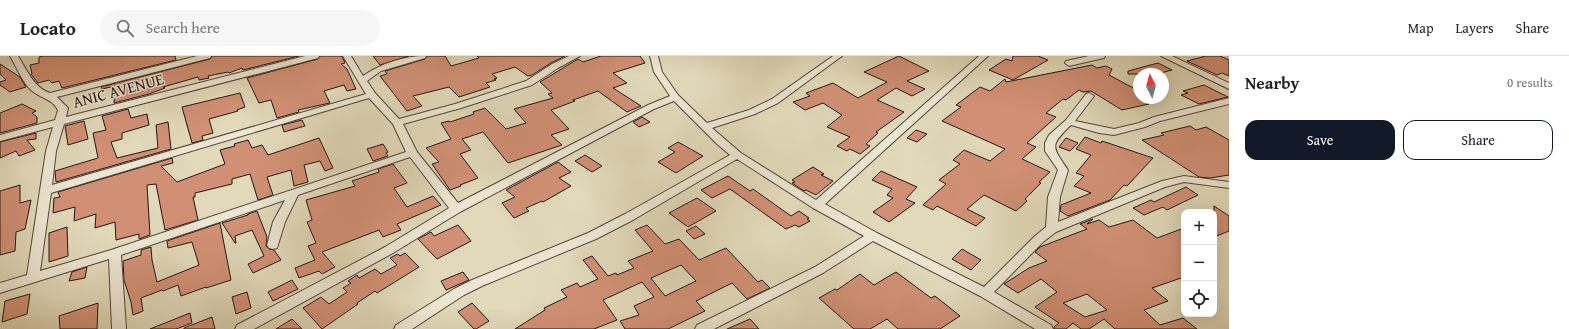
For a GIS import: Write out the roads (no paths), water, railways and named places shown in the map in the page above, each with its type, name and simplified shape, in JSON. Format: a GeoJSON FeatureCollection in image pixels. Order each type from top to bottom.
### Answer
{"type":"FeatureCollection","features":[{"type":"Feature","properties":{"kind":"street"},"geometry":{"type":"LineString","coordinates":[[17,56],[32,86],[40,93],[50,96],[63,108],[51,151],[33,278]]}},
{"type":"Feature","properties":{"kind":"street"},"geometry":{"type":"LineString","coordinates":[[50,96],[207,56]]}},
{"type":"Feature","properties":{"kind":"street","name":"ANIC AVENUE"},"geometry":{"type":"LineString","coordinates":[[0,138],[59,121],[315,56]]}},
{"type":"Feature","properties":{"kind":"street"},"geometry":{"type":"LineString","coordinates":[[347,56],[371,95],[397,123],[412,154],[456,209]]}},
{"type":"Feature","properties":{"kind":"street"},"geometry":{"type":"LineString","coordinates":[[362,80],[378,69],[422,56]]}},
{"type":"Feature","properties":{"kind":"street"},"geometry":{"type":"LineString","coordinates":[[397,123],[458,106],[529,83],[556,66],[576,56]]}},
{"type":"Feature","properties":{"kind":"street"},"geometry":{"type":"LineString","coordinates":[[654,56],[658,72],[675,97],[737,155],[817,205],[873,236],[985,293],[1046,329]]}},
{"type":"Feature","properties":{"kind":"street"},"geometry":{"type":"LineString","coordinates":[[706,127],[752,112],[775,101],[838,56]]}},
{"type":"Feature","properties":{"kind":"street"},"geometry":{"type":"LineString","coordinates":[[1069,63],[1101,56]]}},
{"type":"Feature","properties":{"kind":"street"},"geometry":{"type":"LineString","coordinates":[[1165,56],[1229,86]]}},
{"type":"Feature","properties":{"kind":"street"},"geometry":{"type":"LineString","coordinates":[[817,205],[979,57]]}},
{"type":"Feature","properties":{"kind":"street"},"geometry":{"type":"LineString","coordinates":[[354,66],[378,69]]}},
{"type":"Feature","properties":{"kind":"street"},"geometry":{"type":"LineString","coordinates":[[45,191],[371,95]]}},
{"type":"Feature","properties":{"kind":"street"},"geometry":{"type":"LineString","coordinates":[[1052,229],[1054,195],[1061,181],[1063,170],[1050,151],[1050,143],[1056,134],[1069,122],[1088,96]]}},
{"type":"Feature","properties":{"kind":"street"},"geometry":{"type":"LineString","coordinates":[[242,329],[389,250],[456,209],[651,107],[675,97]]}},
{"type":"Feature","properties":{"kind":"street"},"geometry":{"type":"LineString","coordinates":[[1069,122],[1099,130],[1114,132],[1142,125],[1157,119],[1229,101]]}},
{"type":"Feature","properties":{"kind":"street"},"geometry":{"type":"LineString","coordinates":[[0,288],[115,253],[294,192],[412,154]]}},
{"type":"Feature","properties":{"kind":"street"},"geometry":{"type":"LineString","coordinates":[[401,329],[459,292],[483,280],[592,236],[629,217],[737,155]]}},
{"type":"Feature","properties":{"kind":"street"},"geometry":{"type":"LineString","coordinates":[[985,293],[1039,238],[1052,229],[1162,184],[1184,179],[1229,185]]}},
{"type":"Feature","properties":{"kind":"street"},"geometry":{"type":"LineString","coordinates":[[273,245],[279,222],[294,192]]}},
{"type":"Feature","properties":{"kind":"street"},"geometry":{"type":"LineString","coordinates":[[702,329],[820,270],[873,236]]}},
{"type":"Feature","properties":{"kind":"street"},"geometry":{"type":"LineString","coordinates":[[115,253],[120,329]]}}]}
